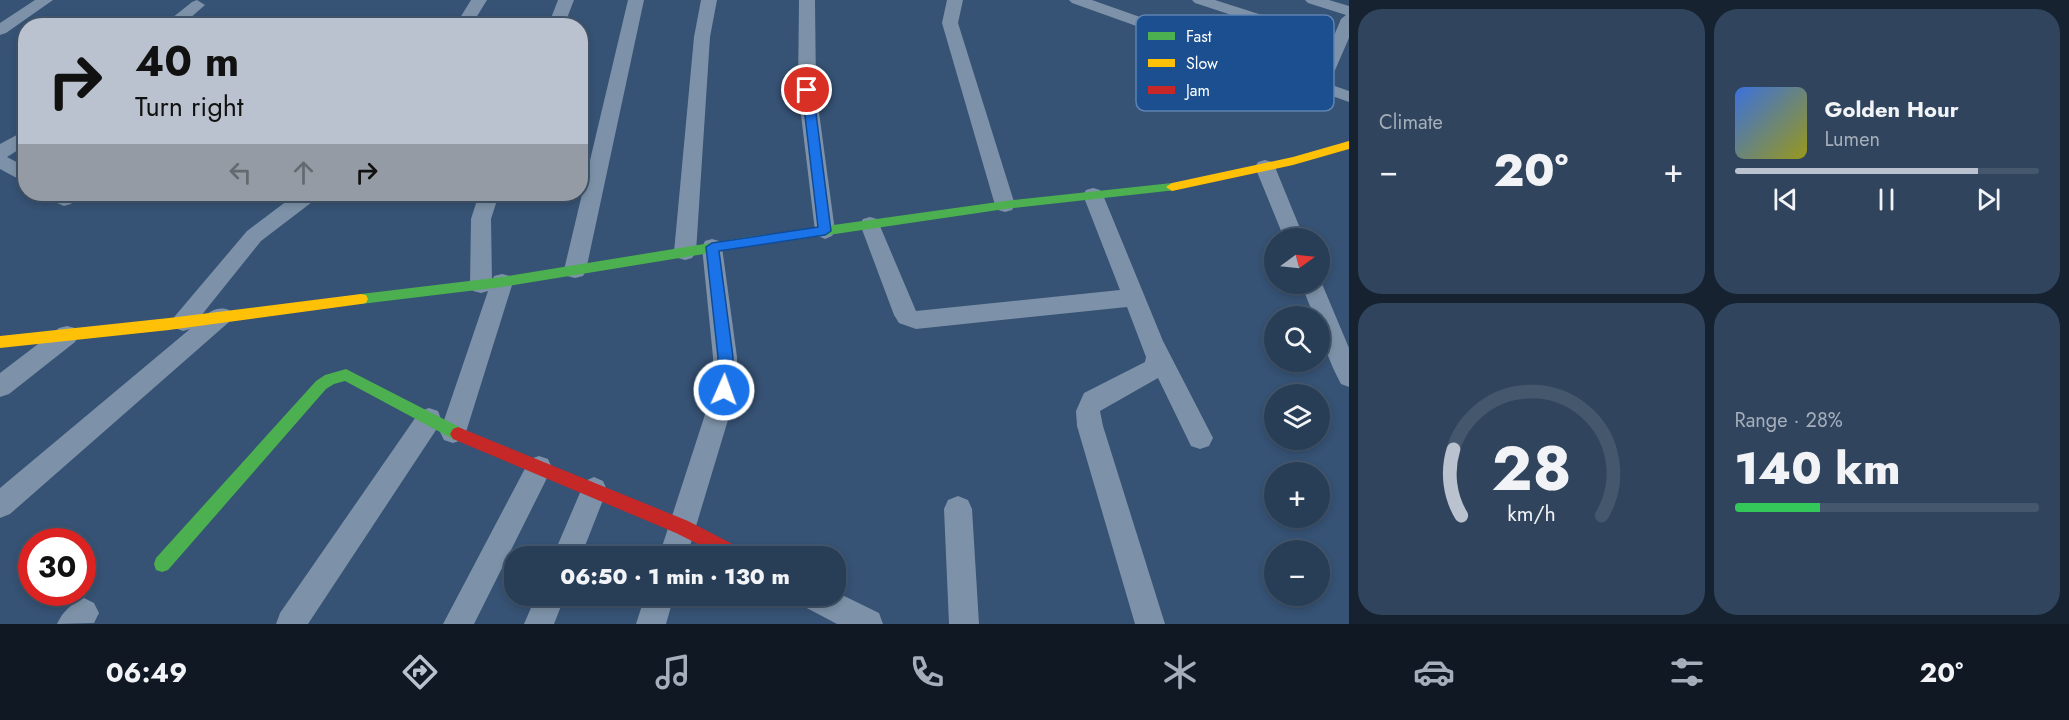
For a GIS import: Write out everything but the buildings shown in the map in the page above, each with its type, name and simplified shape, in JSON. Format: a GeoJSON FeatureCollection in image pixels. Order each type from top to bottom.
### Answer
{"type":"FeatureCollection","features":[{"type":"Feature","properties":{"kind":"street"},"geometry":{"type":"LineString","coordinates":[[0,30],[45,0]]}},
{"type":"Feature","properties":{"kind":"street"},"geometry":{"type":"LineString","coordinates":[[468,18],[479,0]]}},
{"type":"Feature","properties":{"kind":"street"},"geometry":{"type":"LineString","coordinates":[[559,18],[566,0]]}},
{"type":"Feature","properties":{"kind":"street"},"geometry":{"type":"LineString","coordinates":[[575,270],[636,0]]}},
{"type":"Feature","properties":{"kind":"street"},"geometry":{"type":"LineString","coordinates":[[686,252],[702,37],[709,0]]}},
{"type":"Feature","properties":{"kind":"street"},"geometry":{"type":"LineString","coordinates":[[807,0],[807,90],[825,231]]}},
{"type":"Feature","properties":{"kind":"street"},"geometry":{"type":"LineString","coordinates":[[954,0],[950,23],[1005,205]]}},
{"type":"Feature","properties":{"kind":"street"},"geometry":{"type":"LineString","coordinates":[[1077,0],[1136,21]]}},
{"type":"Feature","properties":{"kind":"street"},"geometry":{"type":"LineString","coordinates":[[1200,0],[1246,15]]}},
{"type":"Feature","properties":{"kind":"street"},"geometry":{"type":"LineString","coordinates":[[1313,0],[1349,11]]}},
{"type":"Feature","properties":{"kind":"street"},"geometry":{"type":"LineString","coordinates":[[180,18],[197,5]]}},
{"type":"Feature","properties":{"kind":"street"},"geometry":{"type":"LineString","coordinates":[[1334,54],[1349,18]]}},
{"type":"Feature","properties":{"kind":"street"},"geometry":{"type":"LineString","coordinates":[[1334,44],[1338,45]]}},
{"type":"Feature","properties":{"kind":"street"},"geometry":{"type":"LineString","coordinates":[[1334,91],[1349,97]]}},
{"type":"Feature","properties":{"kind":"street"},"geometry":{"type":"LineString","coordinates":[[0,153],[18,141]]}},
{"type":"Feature","properties":{"kind":"street"},"geometry":{"type":"LineString","coordinates":[[0,342],[492,284],[712,247],[870,224],[1005,205],[1166,188],[1348,146]]}},
{"type":"Feature","properties":{"kind":"street"},"geometry":{"type":"LineString","coordinates":[[0,161],[18,171]]}},
{"type":"Feature","properties":{"kind":"street"},"geometry":{"type":"LineString","coordinates":[[1265,167],[1290,228]]}},
{"type":"Feature","properties":{"kind":"street"},"geometry":{"type":"LineString","coordinates":[[1093,195],[1156,348],[1200,438]]}},
{"type":"Feature","properties":{"kind":"street"},"geometry":{"type":"LineString","coordinates":[[183,322],[254,236],[300,201]]}},
{"type":"Feature","properties":{"kind":"street"},"geometry":{"type":"LineString","coordinates":[[291,624],[441,425],[492,284],[480,226],[487,201]]}},
{"type":"Feature","properties":{"kind":"street"},"geometry":{"type":"LineString","coordinates":[[870,224],[902,309],[908,317],[916,320],[1135,297]]}},
{"type":"Feature","properties":{"kind":"street"},"geometry":{"type":"LineString","coordinates":[[676,546],[724,390],[725,357],[712,247]]}},
{"type":"Feature","properties":{"kind":"street"},"geometry":{"type":"LineString","coordinates":[[1316,294],[1349,377]]}},
{"type":"Feature","properties":{"kind":"street"},"geometry":{"type":"LineString","coordinates":[[0,506],[221,316]]}},
{"type":"Feature","properties":{"kind":"street"},"geometry":{"type":"LineString","coordinates":[[0,387],[68,335]]}},
{"type":"Feature","properties":{"kind":"street"},"geometry":{"type":"LineString","coordinates":[[1150,624],[1090,426],[1088,411],[1093,401],[1155,368],[1158,357],[1156,348]]}},
{"type":"Feature","properties":{"kind":"street"},"geometry":{"type":"LineString","coordinates":[[162,564],[321,385],[330,379],[346,375],[441,425],[682,528],[718,546]]}},
{"type":"Feature","properties":{"kind":"street"},"geometry":{"type":"LineString","coordinates":[[458,624],[539,468]]}},
{"type":"Feature","properties":{"kind":"street"},"geometry":{"type":"LineString","coordinates":[[571,546],[594,490]]}},
{"type":"Feature","properties":{"kind":"street"},"geometry":{"type":"LineString","coordinates":[[958,509],[964,624]]}},
{"type":"Feature","properties":{"kind":"street"},"geometry":{"type":"LineString","coordinates":[[539,624],[547,606]]}},
{"type":"Feature","properties":{"kind":"street"},"geometry":{"type":"LineString","coordinates":[[651,624],[657,606]]}},
{"type":"Feature","properties":{"kind":"street"},"geometry":{"type":"LineString","coordinates":[[830,606],[858,622]]}},
{"type":"Feature","properties":{"kind":"traffic: fast"},"geometry":{"type":"LineString","coordinates":[[361,299],[502,282],[747,242],[1005,205],[1172,187]]}},
{"type":"Feature","properties":{"kind":"traffic: fast"},"geometry":{"type":"LineString","coordinates":[[162,564],[321,385],[330,379],[346,375],[458,434]]}},
{"type":"Feature","properties":{"kind":"traffic: slow"},"geometry":{"type":"LineString","coordinates":[[1172,187],[1293,161],[1349,145]]}},
{"type":"Feature","properties":{"kind":"traffic: slow"},"geometry":{"type":"LineString","coordinates":[[0,342],[169,324],[361,299]]}},
{"type":"Feature","properties":{"kind":"traffic: jam"},"geometry":{"type":"LineString","coordinates":[[458,434],[682,527],[719,546]]}},
{"type":"Feature","properties":{"kind":"route"},"geometry":{"type":"LineString","coordinates":[[724,390],[725,357],[712,247],[825,231],[807,90]]}}]}
